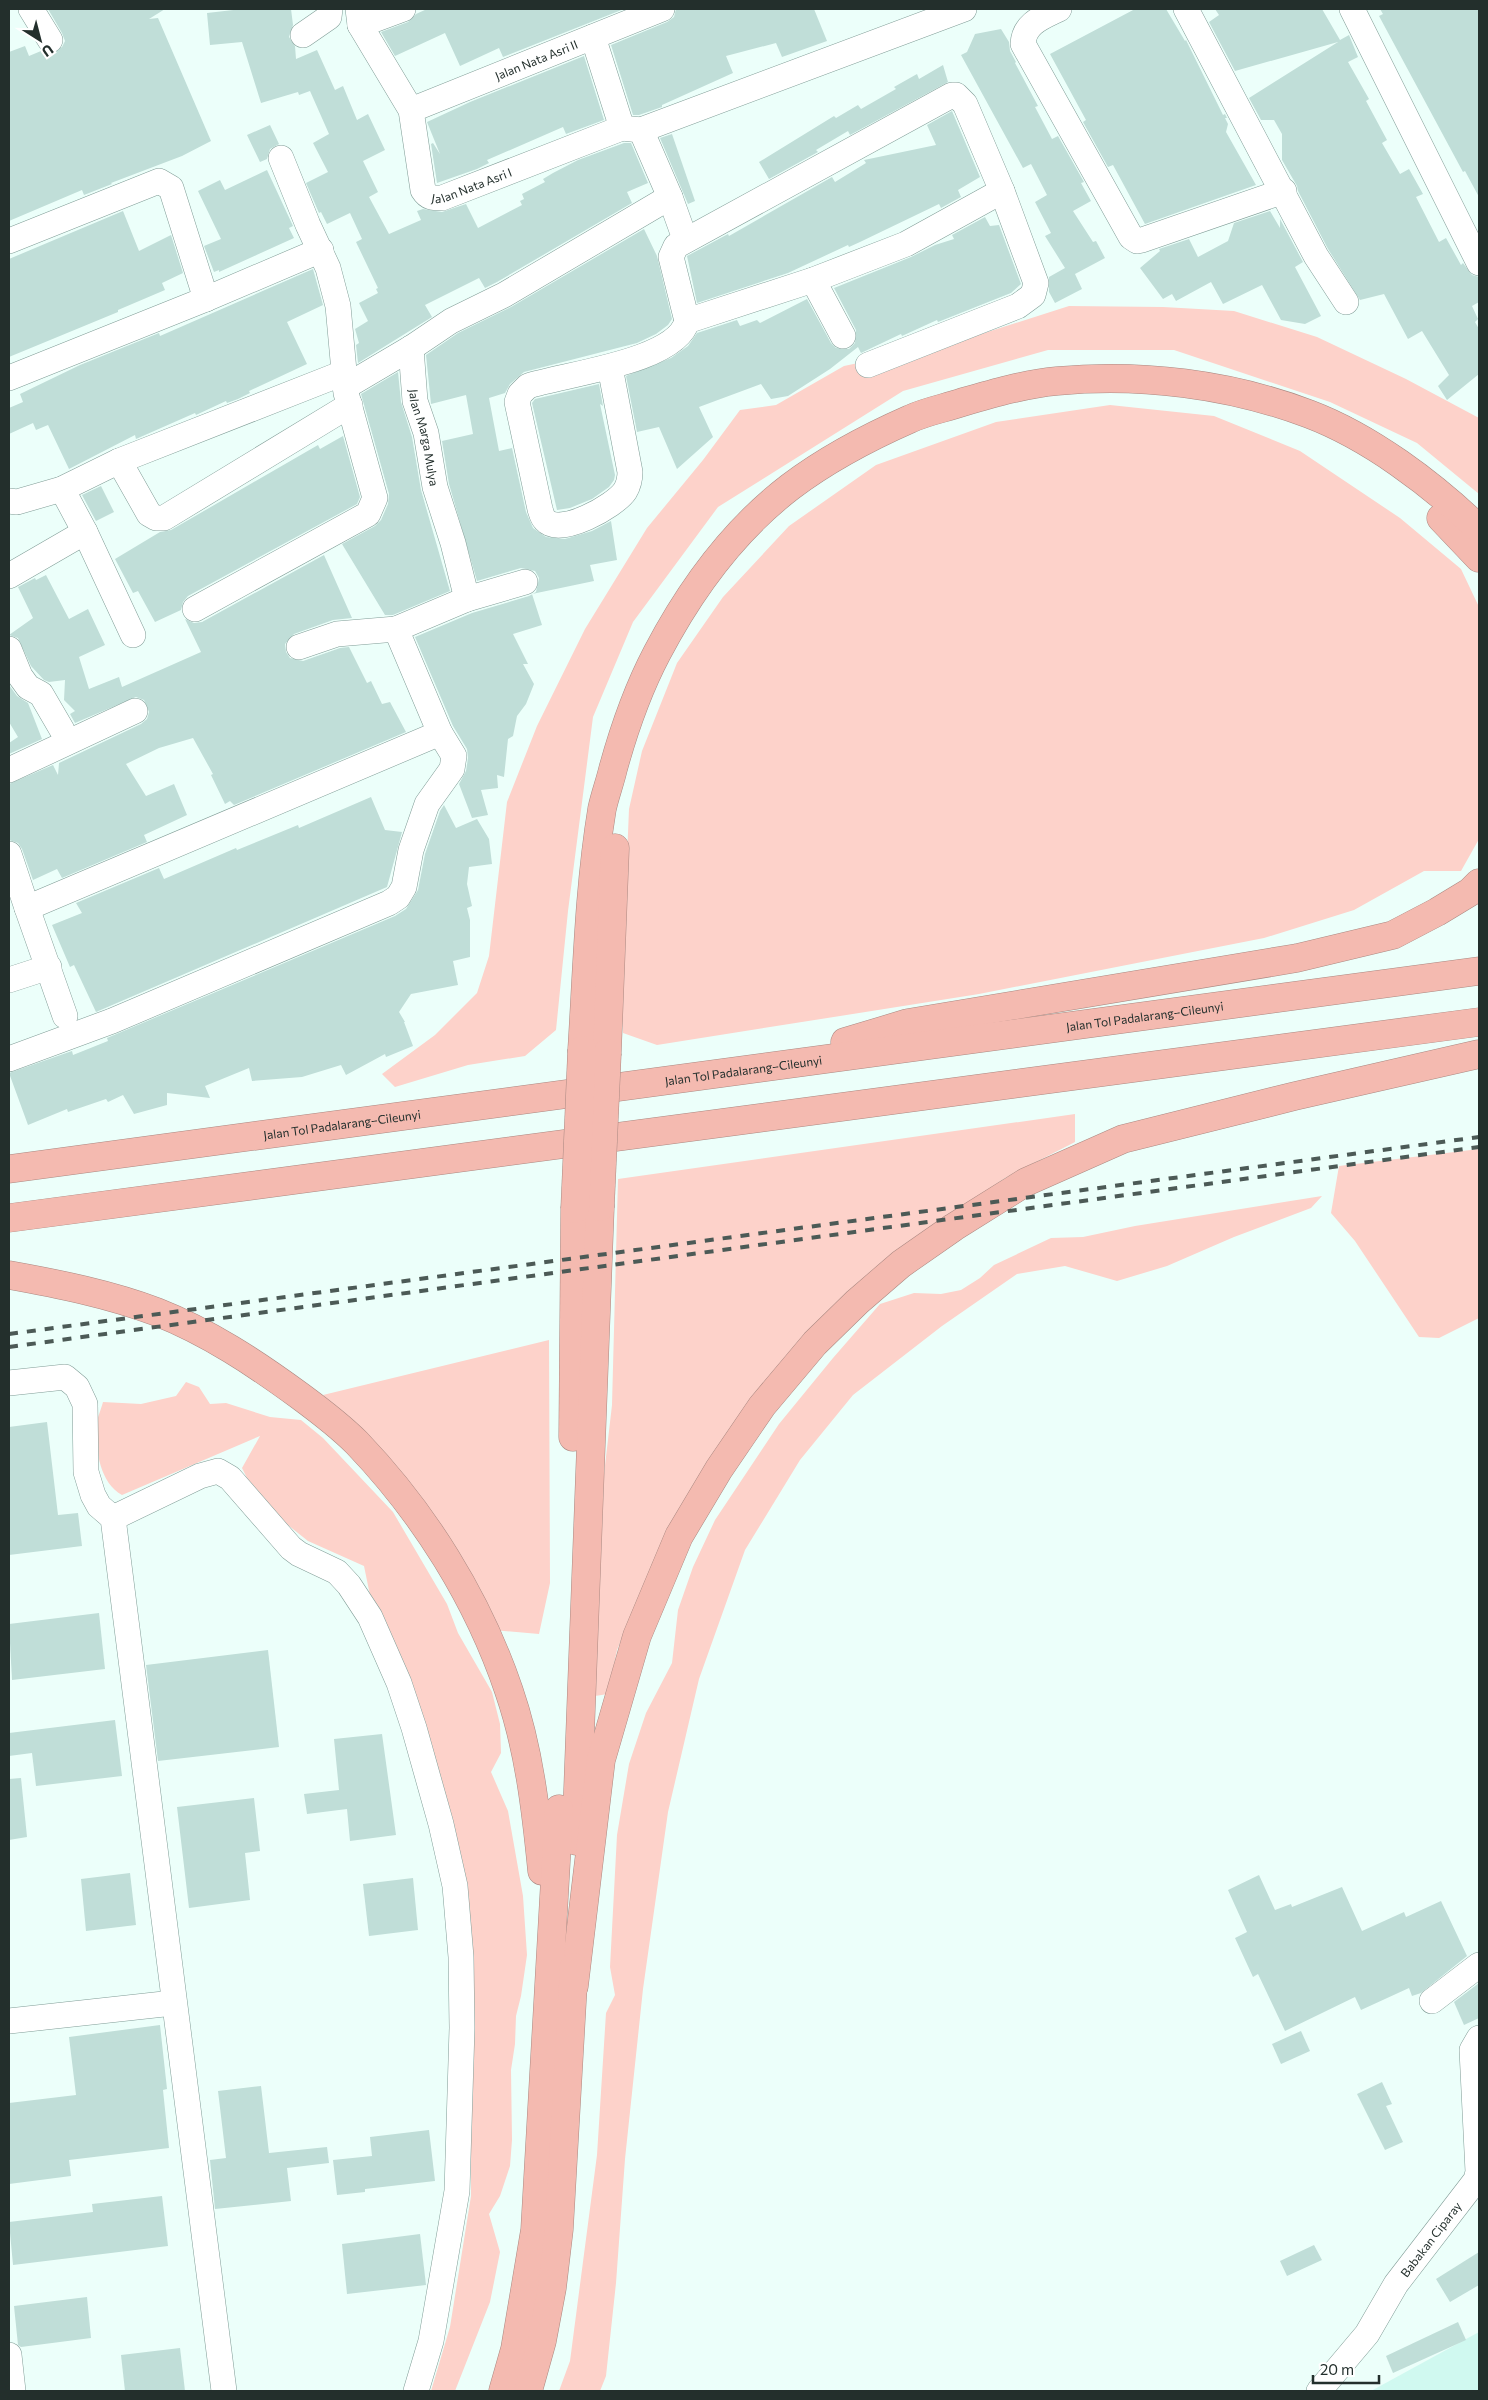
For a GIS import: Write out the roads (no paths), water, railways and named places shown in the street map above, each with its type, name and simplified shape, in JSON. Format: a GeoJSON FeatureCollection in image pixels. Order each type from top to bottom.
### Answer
{"type":"FeatureCollection","features":[{"type":"Feature","properties":{"kind":"highway"},"geometry":{"type":"LineString","coordinates":[[594,1052],[590,917],[603,806],[625,728],[656,654],[692,595],[719,556],[790,488],[848,449],[913,417],[1002,390],[1056,381],[1102,378],[1158,381],[1246,394],[1310,414],[1364,440],[1426,483],[1479,529]]}},
{"type":"Feature","properties":{"kind":"highway"},"geometry":{"type":"LineString","coordinates":[[503,2391],[515,2348],[535,2230],[571,1590],[594,1052],[622,791],[642,726],[678,642],[713,587],[735,558],[783,513],[845,467],[912,434],[949,419],[1038,397],[1082,393],[1128,393],[1186,398],[1266,415],[1335,442],[1372,464],[1437,514],[1479,558]]}},
{"type":"Feature","properties":{"kind":"highway"},"geometry":{"type":"LineString","coordinates":[[762,1067],[908,1023],[1297,958],[1393,935],[1470,892],[1479,883]]}},
{"type":"Feature","properties":{"kind":"highway","name":"Jalan Tol Padalarang–Cileunyi"},"geometry":{"type":"LineString","coordinates":[[9,1169],[1479,971]]}},
{"type":"Feature","properties":{"kind":"highway"},"geometry":{"type":"LineString","coordinates":[[9,1218],[1479,1022]]}},
{"type":"Feature","properties":{"kind":"highway"},"geometry":{"type":"LineString","coordinates":[[574,1986],[601,1760],[637,1636],[679,1536],[718,1469],[762,1406],[815,1343],[857,1302],[901,1264],[954,1227],[1026,1182],[1123,1138],[1436,1062],[1479,1054]]}},
{"type":"Feature","properties":{"kind":"highway"},"geometry":{"type":"LineString","coordinates":[[528,2391],[542,2342],[552,2288],[559,2229],[574,1986],[588,1208]]}},
{"type":"Feature","properties":{"kind":"highway"},"geometry":{"type":"LineString","coordinates":[[9,1275],[88,1291],[157,1312],[232,1349],[270,1374],[335,1424],[356,1442],[393,1484],[438,1545],[462,1587],[485,1630],[509,1691],[524,1744],[536,1806],[551,1960]]}},
{"type":"Feature","properties":{"kind":"street"},"geometry":{"type":"LineString","coordinates":[[32,9],[50,40]]}},
{"type":"Feature","properties":{"kind":"street"},"geometry":{"type":"LineString","coordinates":[[303,35],[329,17],[330,9]]}},
{"type":"Feature","properties":{"kind":"street"},"geometry":{"type":"LineString","coordinates":[[359,17],[403,9]]}},
{"type":"Feature","properties":{"kind":"street","name":"Jalan Nata Asri II"},"geometry":{"type":"LineString","coordinates":[[411,110],[662,9]]}},
{"type":"Feature","properties":{"kind":"street"},"geometry":{"type":"LineString","coordinates":[[631,129],[925,16],[964,9]]}},
{"type":"Feature","properties":{"kind":"street"},"geometry":{"type":"LineString","coordinates":[[1186,9],[1284,191],[1316,256],[1346,302]]}},
{"type":"Feature","properties":{"kind":"street"},"geometry":{"type":"LineString","coordinates":[[1352,9],[1479,263]]}},
{"type":"Feature","properties":{"kind":"street"},"geometry":{"type":"LineString","coordinates":[[1043,12],[1024,35],[1023,44],[1128,234],[1134,240],[1142,240],[1284,191]]}},
{"type":"Feature","properties":{"kind":"street","name":"Jalan Nata Asri I"},"geometry":{"type":"LineString","coordinates":[[359,17],[411,110],[423,190],[427,196],[442,198],[631,129]]}},
{"type":"Feature","properties":{"kind":"street"},"geometry":{"type":"LineString","coordinates":[[593,37],[631,129],[670,197],[685,239]]}},
{"type":"Feature","properties":{"kind":"street"},"geometry":{"type":"LineString","coordinates":[[610,367],[630,472],[626,489],[602,510],[573,522],[553,524],[545,520],[540,509],[517,402],[520,394],[528,386],[610,367],[640,357],[679,338],[685,330],[687,321],[671,257],[676,246],[685,239],[952,94],[959,96],[965,104],[1002,191],[1036,283],[1033,294],[1018,306],[868,365]]}},
{"type":"Feature","properties":{"kind":"street"},"geometry":{"type":"LineString","coordinates":[[195,609],[368,514],[375,498],[374,488],[346,389],[338,306],[328,268],[281,158]]}},
{"type":"Feature","properties":{"kind":"street"},"geometry":{"type":"LineString","coordinates":[[9,241],[159,181],[171,188],[206,299]]}},
{"type":"Feature","properties":{"kind":"street"},"geometry":{"type":"LineString","coordinates":[[687,321],[814,280],[906,244],[1002,191]]}},
{"type":"Feature","properties":{"kind":"street"},"geometry":{"type":"LineString","coordinates":[[119,461],[149,514],[156,518],[164,518],[346,389],[451,321],[504,295],[670,197]]}},
{"type":"Feature","properties":{"kind":"street"},"geometry":{"type":"LineString","coordinates":[[9,378],[206,299],[321,250]]}},
{"type":"Feature","properties":{"kind":"street"},"geometry":{"type":"LineString","coordinates":[[814,280],[843,336]]}},
{"type":"Feature","properties":{"kind":"street","name":"Jalan Marga Mulya"},"geometry":{"type":"LineString","coordinates":[[411,348],[415,401],[426,433],[435,487],[454,543],[467,599]]}},
{"type":"Feature","properties":{"kind":"street"},"geometry":{"type":"LineString","coordinates":[[10,501],[62,489],[119,461],[346,389]]}},
{"type":"Feature","properties":{"kind":"street"},"geometry":{"type":"LineString","coordinates":[[62,489],[85,532],[132,635]]}},
{"type":"Feature","properties":{"kind":"street"},"geometry":{"type":"LineString","coordinates":[[9,576],[85,532]]}},
{"type":"Feature","properties":{"kind":"street"},"geometry":{"type":"LineString","coordinates":[[299,647],[337,634],[396,629],[467,599],[525,582]]}},
{"type":"Feature","properties":{"kind":"street"},"geometry":{"type":"LineString","coordinates":[[9,1059],[112,1021],[389,903],[398,897],[404,886],[411,850],[427,804],[452,769],[454,756],[440,733],[396,629]]}},
{"type":"Feature","properties":{"kind":"street"},"geometry":{"type":"LineString","coordinates":[[9,649],[20,676],[28,686],[41,694],[62,730]]}},
{"type":"Feature","properties":{"kind":"street"},"geometry":{"type":"LineString","coordinates":[[9,770],[135,711]]}},
{"type":"Feature","properties":{"kind":"street"},"geometry":{"type":"LineString","coordinates":[[27,908],[440,733]]}},
{"type":"Feature","properties":{"kind":"street"},"geometry":{"type":"LineString","coordinates":[[10,863],[49,967],[65,1016]]}},
{"type":"Feature","properties":{"kind":"street"},"geometry":{"type":"LineString","coordinates":[[9,980],[49,967]]}},
{"type":"Feature","properties":{"kind":"street"},"geometry":{"type":"LineString","coordinates":[[9,1383],[65,1377],[78,1387],[85,1404],[86,1472],[93,1495],[99,1506],[113,1518],[173,2003],[224,2391]]}},
{"type":"Feature","properties":{"kind":"street"},"geometry":{"type":"LineString","coordinates":[[113,1518],[200,1476],[218,1471],[230,1478],[291,1548],[299,1554],[337,1572],[349,1585],[370,1617],[399,1683],[442,1824],[455,1886],[461,1956],[462,2028],[458,2191],[431,2340],[416,2391]]}},
{"type":"Feature","properties":{"kind":"street"},"geometry":{"type":"LineString","coordinates":[[1432,2001],[1479,1965]]}},
{"type":"Feature","properties":{"kind":"street"},"geometry":{"type":"LineString","coordinates":[[9,2021],[173,2003]]}},
{"type":"Feature","properties":{"kind":"street","name":"Babakan Ciparay"},"geometry":{"type":"LineString","coordinates":[[1319,2391],[1367,2334],[1396,2284],[1475,2186],[1478,2172],[1472,2050],[1479,2038]]}},
{"type":"Feature","properties":{"kind":"street"},"geometry":{"type":"LineString","coordinates":[[9,2356],[13,2391]]}},
{"type":"Feature","properties":{"kind":"railway"},"geometry":{"type":"LineString","coordinates":[[9,1334],[1479,1137]]}},
{"type":"Feature","properties":{"kind":"railway"},"geometry":{"type":"LineString","coordinates":[[9,1347],[1479,1147]]}}]}
